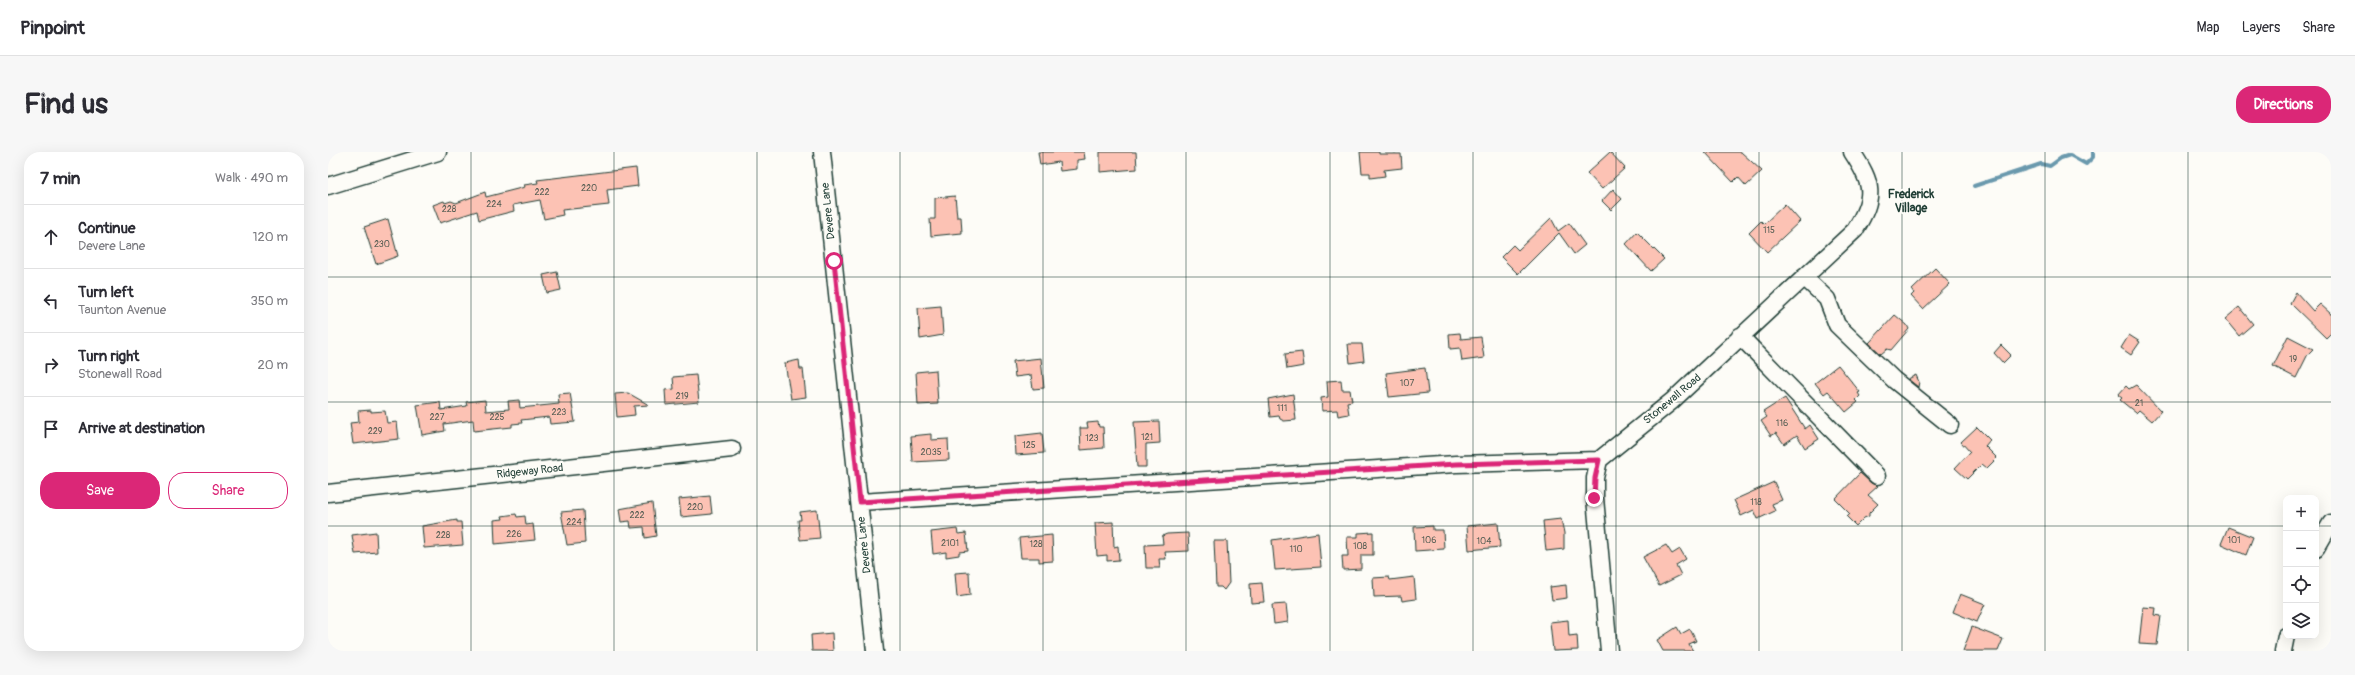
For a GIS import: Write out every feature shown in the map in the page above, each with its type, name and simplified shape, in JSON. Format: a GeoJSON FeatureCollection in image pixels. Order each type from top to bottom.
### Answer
{"type":"FeatureCollection","features":[{"type":"Feature","properties":{"kind":"street"},"geometry":{"type":"LineString","coordinates":[[328,186],[438,152]]}},
{"type":"Feature","properties":{"kind":"street","name":"Devere Lane"},"geometry":{"type":"LineString","coordinates":[[822,152],[875,651]]}},
{"type":"Feature","properties":{"kind":"street","name":"Stonewall Road"},"geometry":{"type":"LineString","coordinates":[[1599,460],[1672,401],[1855,230],[1867,211],[1870,195],[1868,179],[1852,152]]}},
{"type":"Feature","properties":{"kind":"street"},"geometry":{"type":"LineString","coordinates":[[1804,277],[1827,299],[1837,325],[1894,380],[1950,425]]}},
{"type":"Feature","properties":{"kind":"street"},"geometry":{"type":"LineString","coordinates":[[1740,336],[1877,476]]}},
{"type":"Feature","properties":{"kind":"street","name":"Ridgeway Road"},"geometry":{"type":"LineString","coordinates":[[328,493],[732,449]]}},
{"type":"Feature","properties":{"kind":"street"},"geometry":{"type":"LineString","coordinates":[[860,502],[1456,464],[1599,460],[1595,478],[1594,498],[1609,651]]}},
{"type":"Feature","properties":{"kind":"street"},"geometry":{"type":"LineString","coordinates":[[2319,544],[2331,523]]}},
{"type":"Feature","properties":{"kind":"street"},"geometry":{"type":"LineString","coordinates":[[2283,651],[2285,639]]}},
{"type":"Feature","properties":{"kind":"building"},"geometry":{"type":"Polygon","coordinates":[[[1038,152],[1084,152],[1085,159],[1077,160],[1077,169],[1060,171],[1059,162],[1040,165],[1038,152]]]}},
{"type":"Feature","properties":{"kind":"building"},"geometry":{"type":"Polygon","coordinates":[[[1100,152],[1136,152],[1137,169],[1100,172],[1100,152]]]}},
{"type":"Feature","properties":{"kind":"building"},"geometry":{"type":"Polygon","coordinates":[[[1360,152],[1401,154],[1402,168],[1384,170],[1385,176],[1370,178],[1370,173],[1362,173],[1360,152]]]}},
{"type":"Feature","properties":{"kind":"building"},"geometry":{"type":"Polygon","coordinates":[[[1610,152],[1625,168],[1602,189],[1587,173],[1610,152]]]}},
{"type":"Feature","properties":{"kind":"building"},"geometry":{"type":"Polygon","coordinates":[[[1705,152],[1741,152],[1762,171],[1746,186],[1738,177],[1733,182],[1705,152]]]}},
{"type":"Feature","properties":{"kind":"building"},"geometry":{"type":"Polygon","coordinates":[[[636,168],[638,186],[607,190],[609,205],[562,210],[563,215],[544,219],[540,200],[513,205],[514,211],[479,220],[477,211],[440,223],[433,205],[444,201],[445,203],[451,201],[456,203],[485,192],[486,197],[525,187],[524,185],[538,183],[537,180],[636,168]]]}},
{"type":"Feature","properties":{"kind":"building"},"geometry":{"type":"Polygon","coordinates":[[[1613,189],[1622,199],[1611,210],[1602,201],[1613,189]]]}},
{"type":"Feature","properties":{"kind":"building"},"geometry":{"type":"Polygon","coordinates":[[[955,196],[957,217],[961,217],[962,233],[931,236],[930,219],[935,219],[935,198],[955,196]]]}},
{"type":"Feature","properties":{"kind":"building"},"geometry":{"type":"Polygon","coordinates":[[[1785,204],[1800,221],[1767,252],[1749,233],[1761,221],[1764,224],[1785,204]]]}},
{"type":"Feature","properties":{"kind":"building"},"geometry":{"type":"Polygon","coordinates":[[[1551,218],[1558,231],[1569,223],[1585,245],[1574,254],[1559,233],[1518,274],[1501,257],[1513,245],[1518,250],[1551,218]]]}},
{"type":"Feature","properties":{"kind":"building"},"geometry":{"type":"Polygon","coordinates":[[[388,219],[398,256],[376,264],[364,227],[388,219]]]}},
{"type":"Feature","properties":{"kind":"building"},"geometry":{"type":"Polygon","coordinates":[[[1637,232],[1664,259],[1651,271],[1626,244],[1637,232]]]}},
{"type":"Feature","properties":{"kind":"building"},"geometry":{"type":"Polygon","coordinates":[[[1935,268],[1950,284],[1923,309],[1911,296],[1914,293],[1912,290],[1935,268]]]}},
{"type":"Feature","properties":{"kind":"building"},"geometry":{"type":"Polygon","coordinates":[[[557,272],[561,290],[547,293],[543,275],[557,272]]]}},
{"type":"Feature","properties":{"kind":"building"},"geometry":{"type":"Polygon","coordinates":[[[2296,292],[2313,311],[2320,304],[2331,314],[2331,333],[2326,338],[2290,303],[2296,292]]]}},
{"type":"Feature","properties":{"kind":"building"},"geometry":{"type":"Polygon","coordinates":[[[941,306],[943,335],[920,339],[918,308],[941,306]]]}},
{"type":"Feature","properties":{"kind":"building"},"geometry":{"type":"Polygon","coordinates":[[[2239,307],[2253,324],[2239,336],[2225,319],[2239,307]]]}},
{"type":"Feature","properties":{"kind":"building"},"geometry":{"type":"Polygon","coordinates":[[[1895,315],[1907,325],[1909,329],[1891,350],[1887,349],[1881,354],[1869,343],[1895,315]]]}},
{"type":"Feature","properties":{"kind":"building"},"geometry":{"type":"Polygon","coordinates":[[[1460,333],[1461,339],[1481,337],[1484,358],[1462,361],[1460,348],[1450,349],[1449,334],[1460,333]]]}},
{"type":"Feature","properties":{"kind":"building"},"geometry":{"type":"Polygon","coordinates":[[[2129,335],[2140,342],[2131,355],[2121,348],[2129,335]]]}},
{"type":"Feature","properties":{"kind":"building"},"geometry":{"type":"Polygon","coordinates":[[[2288,336],[2313,349],[2308,354],[2296,378],[2273,366],[2288,336]]]}},
{"type":"Feature","properties":{"kind":"building"},"geometry":{"type":"Polygon","coordinates":[[[1348,344],[1362,344],[1364,361],[1350,363],[1348,344]]]}},
{"type":"Feature","properties":{"kind":"building"},"geometry":{"type":"Polygon","coordinates":[[[2001,345],[2011,355],[2003,363],[1994,353],[2001,345]]]}},
{"type":"Feature","properties":{"kind":"building"},"geometry":{"type":"Polygon","coordinates":[[[1302,352],[1304,366],[1287,369],[1285,354],[1302,352]]]}},
{"type":"Feature","properties":{"kind":"building"},"geometry":{"type":"Polygon","coordinates":[[[1041,358],[1044,388],[1033,389],[1031,375],[1015,377],[1013,361],[1041,358]]]}},
{"type":"Feature","properties":{"kind":"building"},"geometry":{"type":"Polygon","coordinates":[[[799,360],[800,369],[803,369],[806,397],[791,399],[785,363],[799,360]]]}},
{"type":"Feature","properties":{"kind":"building"},"geometry":{"type":"Polygon","coordinates":[[[1838,365],[1860,392],[1858,393],[1860,396],[1856,400],[1858,402],[1846,412],[1828,391],[1824,394],[1815,383],[1838,365]]]}},
{"type":"Feature","properties":{"kind":"building"},"geometry":{"type":"Polygon","coordinates":[[[1425,368],[1428,393],[1389,397],[1386,373],[1425,368]]]}},
{"type":"Feature","properties":{"kind":"building"},"geometry":{"type":"Polygon","coordinates":[[[936,370],[938,404],[918,405],[916,372],[936,370]]]}},
{"type":"Feature","properties":{"kind":"building"},"geometry":{"type":"Polygon","coordinates":[[[696,375],[699,402],[666,405],[665,390],[674,389],[673,377],[696,375]]]}},
{"type":"Feature","properties":{"kind":"building"},"geometry":{"type":"Polygon","coordinates":[[[1916,375],[1919,382],[1918,387],[1908,379],[1916,375]]]}},
{"type":"Feature","properties":{"kind":"building"},"geometry":{"type":"Polygon","coordinates":[[[1341,380],[1342,390],[1350,390],[1352,401],[1347,402],[1349,414],[1338,416],[1337,410],[1322,411],[1321,398],[1328,397],[1327,381],[1341,380]]]}},
{"type":"Feature","properties":{"kind":"building"},"geometry":{"type":"Polygon","coordinates":[[[2136,385],[2161,411],[2152,421],[2139,410],[2136,413],[2120,400],[2122,398],[2118,395],[2126,386],[2129,389],[2136,385]]]}},
{"type":"Feature","properties":{"kind":"building"},"geometry":{"type":"Polygon","coordinates":[[[570,393],[575,422],[550,424],[549,417],[521,420],[522,423],[512,424],[512,427],[474,431],[473,420],[444,424],[445,431],[422,435],[417,405],[440,402],[441,410],[467,406],[466,402],[485,400],[486,411],[509,409],[508,401],[519,400],[520,408],[559,404],[558,394],[570,393]]]}},
{"type":"Feature","properties":{"kind":"building"},"geometry":{"type":"Polygon","coordinates":[[[628,393],[649,405],[634,406],[635,415],[617,417],[615,394],[628,393]]]}},
{"type":"Feature","properties":{"kind":"building"},"geometry":{"type":"Polygon","coordinates":[[[1293,394],[1296,420],[1284,421],[1280,419],[1279,416],[1270,417],[1268,399],[1293,394]]]}},
{"type":"Feature","properties":{"kind":"building"},"geometry":{"type":"Polygon","coordinates":[[[1785,398],[1805,429],[1810,425],[1819,439],[1805,448],[1797,435],[1784,444],[1776,433],[1771,436],[1761,421],[1767,417],[1763,412],[1785,398]]]}},
{"type":"Feature","properties":{"kind":"building"},"geometry":{"type":"Polygon","coordinates":[[[371,410],[371,412],[385,411],[387,423],[397,422],[399,439],[353,444],[350,423],[359,422],[358,411],[371,410]]]}},
{"type":"Feature","properties":{"kind":"building"},"geometry":{"type":"Polygon","coordinates":[[[1159,421],[1160,443],[1146,444],[1146,467],[1137,467],[1134,422],[1159,421]]]}},
{"type":"Feature","properties":{"kind":"building"},"geometry":{"type":"Polygon","coordinates":[[[1098,422],[1099,427],[1103,427],[1104,448],[1081,450],[1080,428],[1088,428],[1087,423],[1098,422]]]}},
{"type":"Feature","properties":{"kind":"building"},"geometry":{"type":"Polygon","coordinates":[[[1977,427],[1990,440],[1985,446],[1997,458],[1987,468],[1982,464],[1967,479],[1955,468],[1970,452],[1961,442],[1977,427]]]}},
{"type":"Feature","properties":{"kind":"building"},"geometry":{"type":"Polygon","coordinates":[[[1042,433],[1044,453],[1016,455],[1015,436],[1042,433]]]}},
{"type":"Feature","properties":{"kind":"building"},"geometry":{"type":"Polygon","coordinates":[[[931,434],[931,440],[948,439],[949,460],[913,462],[911,436],[931,434]]]}},
{"type":"Feature","properties":{"kind":"building"},"geometry":{"type":"Polygon","coordinates":[[[1860,473],[1871,483],[1878,486],[1868,495],[1878,504],[1869,513],[1869,516],[1864,518],[1856,526],[1847,517],[1850,514],[1835,499],[1860,473]]]}},
{"type":"Feature","properties":{"kind":"building"},"geometry":{"type":"Polygon","coordinates":[[[1774,482],[1782,500],[1772,504],[1775,511],[1758,519],[1754,510],[1741,516],[1734,500],[1774,482]]]}},
{"type":"Feature","properties":{"kind":"building"},"geometry":{"type":"Polygon","coordinates":[[[710,496],[712,514],[681,517],[679,499],[710,496]]]}},
{"type":"Feature","properties":{"kind":"building"},"geometry":{"type":"Polygon","coordinates":[[[652,503],[656,536],[645,538],[644,527],[631,528],[630,521],[621,522],[619,509],[652,503]]]}},
{"type":"Feature","properties":{"kind":"building"},"geometry":{"type":"Polygon","coordinates":[[[583,510],[585,543],[567,545],[561,512],[583,510]]]}},
{"type":"Feature","properties":{"kind":"building"},"geometry":{"type":"Polygon","coordinates":[[[817,510],[820,538],[800,540],[798,520],[801,520],[800,512],[817,510]]]}},
{"type":"Feature","properties":{"kind":"building"},"geometry":{"type":"Polygon","coordinates":[[[516,514],[517,517],[525,516],[526,525],[533,524],[535,540],[495,544],[494,520],[503,519],[502,516],[516,514]]]}},
{"type":"Feature","properties":{"kind":"building"},"geometry":{"type":"Polygon","coordinates":[[[1561,519],[1564,533],[1564,549],[1546,551],[1543,521],[1561,519]]]}},
{"type":"Feature","properties":{"kind":"building"},"geometry":{"type":"Polygon","coordinates":[[[457,520],[457,522],[461,522],[463,545],[424,548],[422,526],[457,520]]]}},
{"type":"Feature","properties":{"kind":"building"},"geometry":{"type":"Polygon","coordinates":[[[1113,522],[1114,547],[1118,546],[1119,560],[1107,561],[1107,555],[1097,556],[1095,523],[1113,522]]]}},
{"type":"Feature","properties":{"kind":"building"},"geometry":{"type":"Polygon","coordinates":[[[1498,523],[1500,547],[1469,550],[1467,526],[1498,523]]]}},
{"type":"Feature","properties":{"kind":"building"},"geometry":{"type":"Polygon","coordinates":[[[1433,526],[1433,530],[1443,530],[1444,549],[1415,551],[1414,527],[1433,526]]]}},
{"type":"Feature","properties":{"kind":"building"},"geometry":{"type":"Polygon","coordinates":[[[2228,527],[2253,537],[2246,555],[2221,544],[2228,527]]]}},
{"type":"Feature","properties":{"kind":"building"},"geometry":{"type":"Polygon","coordinates":[[[957,529],[958,534],[966,533],[968,551],[959,552],[959,555],[946,557],[946,552],[933,554],[931,532],[957,529]]]}},
{"type":"Feature","properties":{"kind":"building"},"geometry":{"type":"Polygon","coordinates":[[[376,532],[377,552],[355,554],[352,535],[376,532]]]}},
{"type":"Feature","properties":{"kind":"building"},"geometry":{"type":"Polygon","coordinates":[[[1373,532],[1373,555],[1361,555],[1361,569],[1343,570],[1342,556],[1348,556],[1347,537],[1358,537],[1358,533],[1373,532]]]}},
{"type":"Feature","properties":{"kind":"building"},"geometry":{"type":"Polygon","coordinates":[[[1188,533],[1189,551],[1165,552],[1166,559],[1159,559],[1160,568],[1146,568],[1145,545],[1163,544],[1162,536],[1167,534],[1188,533]]]}},
{"type":"Feature","properties":{"kind":"building"},"geometry":{"type":"Polygon","coordinates":[[[1318,533],[1321,567],[1275,570],[1272,540],[1318,533]]]}},
{"type":"Feature","properties":{"kind":"building"},"geometry":{"type":"Polygon","coordinates":[[[1052,535],[1053,561],[1039,562],[1039,558],[1021,558],[1019,538],[1052,535]]]}},
{"type":"Feature","properties":{"kind":"building"},"geometry":{"type":"Polygon","coordinates":[[[1214,541],[1227,541],[1229,583],[1224,590],[1221,587],[1216,587],[1214,541]]]}},
{"type":"Feature","properties":{"kind":"building"},"geometry":{"type":"Polygon","coordinates":[[[1666,545],[1672,554],[1680,549],[1686,559],[1676,565],[1681,575],[1659,586],[1643,557],[1666,545]]]}},
{"type":"Feature","properties":{"kind":"building"},"geometry":{"type":"Polygon","coordinates":[[[969,572],[970,595],[957,597],[955,573],[969,572]]]}},
{"type":"Feature","properties":{"kind":"building"},"geometry":{"type":"Polygon","coordinates":[[[1389,577],[1390,580],[1414,577],[1416,599],[1402,601],[1401,596],[1374,597],[1373,578],[1389,577]]]}},
{"type":"Feature","properties":{"kind":"building"},"geometry":{"type":"Polygon","coordinates":[[[1262,583],[1264,602],[1251,603],[1250,584],[1262,583]]]}},
{"type":"Feature","properties":{"kind":"building"},"geometry":{"type":"Polygon","coordinates":[[[1566,585],[1567,598],[1552,600],[1550,587],[1566,585]]]}},
{"type":"Feature","properties":{"kind":"building"},"geometry":{"type":"Polygon","coordinates":[[[1960,594],[1985,604],[1977,622],[1953,612],[1960,594]]]}},
{"type":"Feature","properties":{"kind":"building"},"geometry":{"type":"Polygon","coordinates":[[[1286,604],[1288,622],[1274,624],[1272,605],[1286,604]]]}},
{"type":"Feature","properties":{"kind":"building"},"geometry":{"type":"Polygon","coordinates":[[[2143,607],[2156,608],[2155,615],[2161,616],[2157,645],[2139,644],[2143,607]]]}},
{"type":"Feature","properties":{"kind":"building"},"geometry":{"type":"Polygon","coordinates":[[[1568,620],[1569,636],[1577,635],[1578,650],[1553,651],[1550,622],[1568,620]]]}},
{"type":"Feature","properties":{"kind":"building"},"geometry":{"type":"Polygon","coordinates":[[[1677,627],[1681,634],[1690,629],[1696,641],[1689,644],[1693,651],[1663,651],[1657,640],[1677,627]]]}},
{"type":"Feature","properties":{"kind":"building"},"geometry":{"type":"Polygon","coordinates":[[[1972,627],[2003,639],[1998,651],[1963,651],[1972,627]]]}},
{"type":"Feature","properties":{"kind":"building"},"geometry":{"type":"Polygon","coordinates":[[[832,633],[833,651],[812,651],[811,635],[832,633]]]}},
{"type":"Feature","properties":{"kind":"waterway"},"geometry":{"type":"LineString","coordinates":[[1974,186],[2041,164],[2050,166],[2061,158],[2070,155],[2086,164],[2093,157],[2093,152]]}},
{"type":"Feature","properties":{"kind":"district","name":"Frederick Village"},"geometry":{"type":"Point","coordinates":[1911,201]}},
{"type":"Feature","properties":{"kind":"route"},"geometry":{"type":"LineString","coordinates":[[834,261],[860,502],[1456,464],[1599,460],[1595,478],[1594,498]]}}]}
